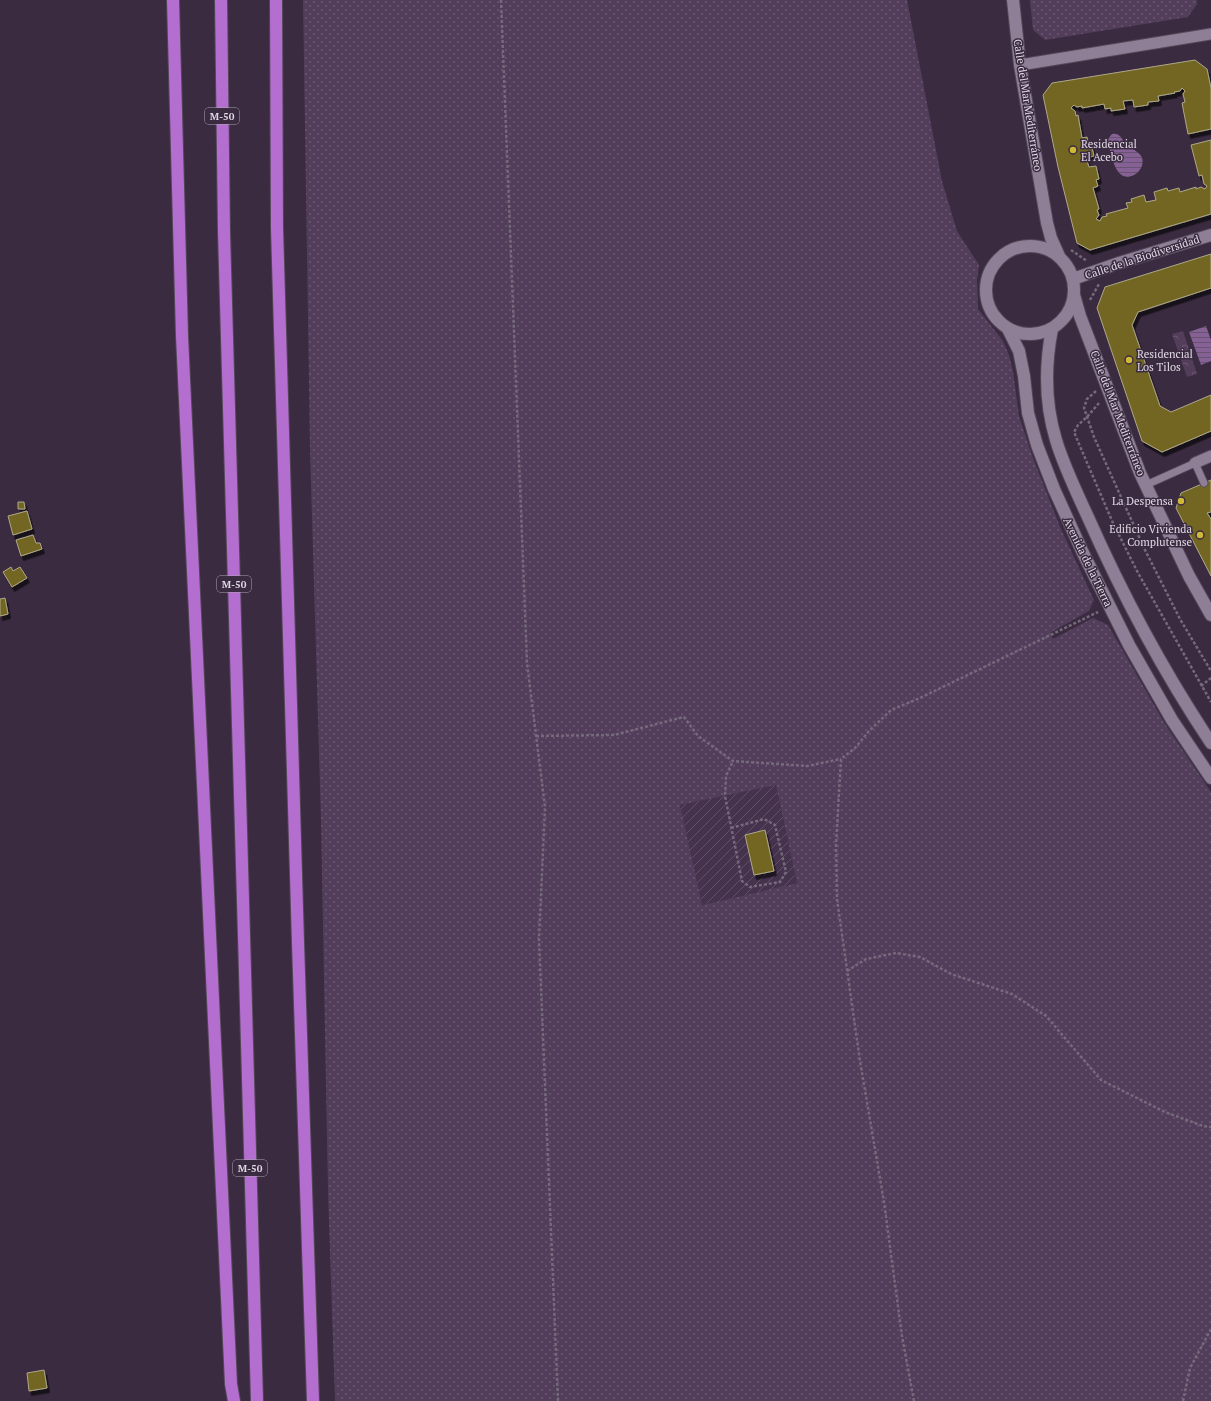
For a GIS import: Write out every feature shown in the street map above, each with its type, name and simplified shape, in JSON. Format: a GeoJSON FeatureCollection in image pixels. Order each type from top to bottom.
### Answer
{"type":"FeatureCollection","features":[{"type":"Feature","properties":{"kind":"highway"},"geometry":{"type":"LineString","coordinates":[[173,0],[182,336],[231,1384],[234,1401]]}},
{"type":"Feature","properties":{"kind":"highway","name":"M-50"},"geometry":{"type":"LineString","coordinates":[[221,0],[224,232],[257,1401]]}},
{"type":"Feature","properties":{"kind":"highway"},"geometry":{"type":"LineString","coordinates":[[276,0],[277,236],[313,1401]]}},
{"type":"Feature","properties":{"kind":"street","name":"Calle del Mar Mediterráneo"},"geometry":{"type":"LineString","coordinates":[[1013,0],[1020,65],[1047,223],[1051,238],[1059,256]]}},
{"type":"Feature","properties":{"kind":"street"},"geometry":{"type":"LineString","coordinates":[[1020,65],[1211,34]]}},
{"type":"Feature","properties":{"kind":"street","name":"Calle de la Biodiversidad"},"geometry":{"type":"LineString","coordinates":[[1073,279],[1211,235]]}},
{"type":"Feature","properties":{"kind":"street"},"geometry":{"type":"LineString","coordinates":[[1034,246],[1047,249],[1059,256],[1068,266],[1073,279],[1074,295],[1070,308],[1063,320],[1052,329],[1042,333],[1019,333],[1008,329],[992,312],[987,300],[986,288],[989,276],[996,263],[1007,253],[1021,247],[1034,246]]}},
{"type":"Feature","properties":{"kind":"street","name":"Calle del Mar Mediterráneo"},"geometry":{"type":"LineString","coordinates":[[1074,295],[1080,316],[1146,485],[1189,576],[1211,615]]}},
{"type":"Feature","properties":{"kind":"street","name":"Avenida de la Tierra"},"geometry":{"type":"LineString","coordinates":[[1008,329],[1019,351],[1024,376],[1028,413],[1037,445],[1073,532],[1129,645],[1172,720],[1211,778]]}},
{"type":"Feature","properties":{"kind":"street","name":"Avenida de la Tierra"},"geometry":{"type":"LineString","coordinates":[[1052,329],[1047,372],[1049,409],[1056,440],[1097,539],[1126,598],[1189,709],[1211,743]]}},
{"type":"Feature","properties":{"kind":"street"},"geometry":{"type":"LineString","coordinates":[[1195,463],[1211,456]]}},
{"type":"Feature","properties":{"kind":"lane"},"geometry":{"type":"LineString","coordinates":[[1146,485],[1195,463],[1204,483]]}},
{"type":"Feature","properties":{"kind":"path"},"geometry":{"type":"LineString","coordinates":[[501,0],[527,655],[545,807],[539,939],[558,1401]]}},
{"type":"Feature","properties":{"kind":"path"},"geometry":{"type":"LineString","coordinates":[[1108,385],[1098,405],[1078,425],[1074,432],[1113,524],[1137,571],[1211,702]]}},
{"type":"Feature","properties":{"kind":"path"},"geometry":{"type":"LineString","coordinates":[[536,736],[614,735],[684,717],[698,736],[733,761],[807,766],[841,758],[855,748],[869,731],[890,710],[982,668],[1109,606]]}},
{"type":"Feature","properties":{"kind":"path"},"geometry":{"type":"LineString","coordinates":[[1201,686],[1211,678]]}},
{"type":"Feature","properties":{"kind":"path"},"geometry":{"type":"LineString","coordinates":[[841,758],[836,844],[837,899],[860,1061],[884,1202],[902,1336],[914,1401]]}},
{"type":"Feature","properties":{"kind":"path"},"geometry":{"type":"LineString","coordinates":[[731,828],[764,819],[775,825],[786,872],[780,882],[750,887],[742,880],[724,796],[726,776],[733,761]]}},
{"type":"Feature","properties":{"kind":"path"},"geometry":{"type":"LineString","coordinates":[[847,971],[866,958],[896,953],[920,957],[951,974],[1012,994],[1046,1016],[1101,1080],[1165,1112],[1203,1126],[1211,1127]]}},
{"type":"Feature","properties":{"kind":"path"},"geometry":{"type":"LineString","coordinates":[[1183,1401],[1190,1368],[1211,1329]]}},
{"type":"Feature","properties":{"kind":"shaded area"},"geometry":{"type":"Polygon","coordinates":[[[1112,134],[1119,135],[1128,146],[1138,152],[1142,158],[1142,166],[1134,175],[1128,177],[1124,176],[1117,170],[1108,143],[1108,140],[1112,134]]]}},
{"type":"Feature","properties":{"kind":"shaded area"},"geometry":{"type":"Polygon","coordinates":[[[1206,326],[1211,340],[1211,361],[1201,365],[1189,332],[1206,326]]]}},
{"type":"Feature","properties":{"kind":"shaded area"},"geometry":{"type":"Polygon","coordinates":[[[776,785],[797,883],[701,905],[680,805],[776,785]]]}},
{"type":"Feature","properties":{"kind":"green space"},"geometry":{"type":"Polygon","coordinates":[[[303,0],[907,0],[942,181],[957,231],[979,265],[977,280],[978,309],[1003,341],[1009,355],[1013,371],[1019,416],[1033,458],[1061,529],[1094,600],[1089,611],[1050,633],[1053,639],[1093,618],[1108,625],[1165,724],[1211,792],[1211,1401],[335,1401],[328,1191],[321,820],[310,449],[303,0]],[[776,785],[680,805],[702,905],[797,883],[776,785]]]}},
{"type":"Feature","properties":{"kind":"green space"},"geometry":{"type":"Polygon","coordinates":[[[1030,0],[1197,0],[1197,4],[1188,17],[1045,40],[1033,30],[1030,0]]]}},
{"type":"Feature","properties":{"kind":"green space"},"geometry":{"type":"Polygon","coordinates":[[[1183,331],[1197,374],[1187,377],[1172,334],[1183,331]]]}},
{"type":"Feature","properties":{"kind":"building","name":"Residencial El Acebo"},"geometry":{"type":"Polygon","coordinates":[[[1195,60],[1207,69],[1211,88],[1211,129],[1188,134],[1182,103],[1185,102],[1183,94],[1185,91],[1182,88],[1180,91],[1174,92],[1175,93],[1158,96],[1159,101],[1148,102],[1148,105],[1134,107],[1133,100],[1123,101],[1125,109],[1111,111],[1111,108],[1105,109],[1104,104],[1082,108],[1082,106],[1077,107],[1074,105],[1071,108],[1075,111],[1076,116],[1078,115],[1082,138],[1087,137],[1088,143],[1091,143],[1094,156],[1086,158],[1089,167],[1096,166],[1099,179],[1096,180],[1098,186],[1093,188],[1099,209],[1097,210],[1099,215],[1096,219],[1100,221],[1102,217],[1107,216],[1106,214],[1128,208],[1126,203],[1132,202],[1131,199],[1144,195],[1146,202],[1156,200],[1154,192],[1167,188],[1168,191],[1179,188],[1180,192],[1196,187],[1196,189],[1201,187],[1205,189],[1207,186],[1204,184],[1202,175],[1199,176],[1191,145],[1211,140],[1211,214],[1090,250],[1077,243],[1058,167],[1043,95],[1052,83],[1195,60]]]}},
{"type":"Feature","properties":{"kind":"building","name":"Residencial Los Tilos"},"geometry":{"type":"Polygon","coordinates":[[[1211,254],[1211,288],[1138,312],[1132,325],[1160,406],[1171,412],[1211,395],[1211,431],[1162,452],[1142,441],[1097,308],[1105,287],[1211,254]]]}},
{"type":"Feature","properties":{"kind":"building","name":"Edificio Vivienda Complutense"},"geometry":{"type":"Polygon","coordinates":[[[1211,480],[1211,512],[1207,513],[1211,519],[1211,576],[1176,508],[1181,493],[1211,480]]]}},
{"type":"Feature","properties":{"kind":"building"},"geometry":{"type":"Polygon","coordinates":[[[18,502],[24,502],[25,509],[18,509],[18,502]]]}},
{"type":"Feature","properties":{"kind":"building"},"geometry":{"type":"Polygon","coordinates":[[[27,511],[32,529],[13,535],[8,516],[27,511]]]}},
{"type":"Feature","properties":{"kind":"building"},"geometry":{"type":"Polygon","coordinates":[[[33,535],[36,543],[40,543],[42,549],[21,556],[16,540],[33,535]]]}},
{"type":"Feature","properties":{"kind":"building"},"geometry":{"type":"Polygon","coordinates":[[[11,567],[13,571],[20,567],[27,578],[12,587],[3,572],[11,567]]]}},
{"type":"Feature","properties":{"kind":"building"},"geometry":{"type":"Polygon","coordinates":[[[5,598],[8,614],[0,616],[0,599],[5,598]]]}},
{"type":"Feature","properties":{"kind":"building"},"geometry":{"type":"Polygon","coordinates":[[[765,830],[774,871],[754,875],[745,835],[765,830]]]}},
{"type":"Feature","properties":{"kind":"building"},"geometry":{"type":"Polygon","coordinates":[[[44,1370],[47,1388],[29,1391],[27,1373],[44,1370]]]}},
{"type":"Feature","properties":{"kind":"place","name":"Residencial El Acebo"},"geometry":{"type":"Point","coordinates":[1073,150]}},
{"type":"Feature","properties":{"kind":"place","name":"Residencial Los Tilos"},"geometry":{"type":"Point","coordinates":[1129,360]}},
{"type":"Feature","properties":{"kind":"place","name":"La Despensa"},"geometry":{"type":"Point","coordinates":[1181,501]}},
{"type":"Feature","properties":{"kind":"place","name":"Edificio Vivienda Complutense"},"geometry":{"type":"Point","coordinates":[1200,535]}}]}
